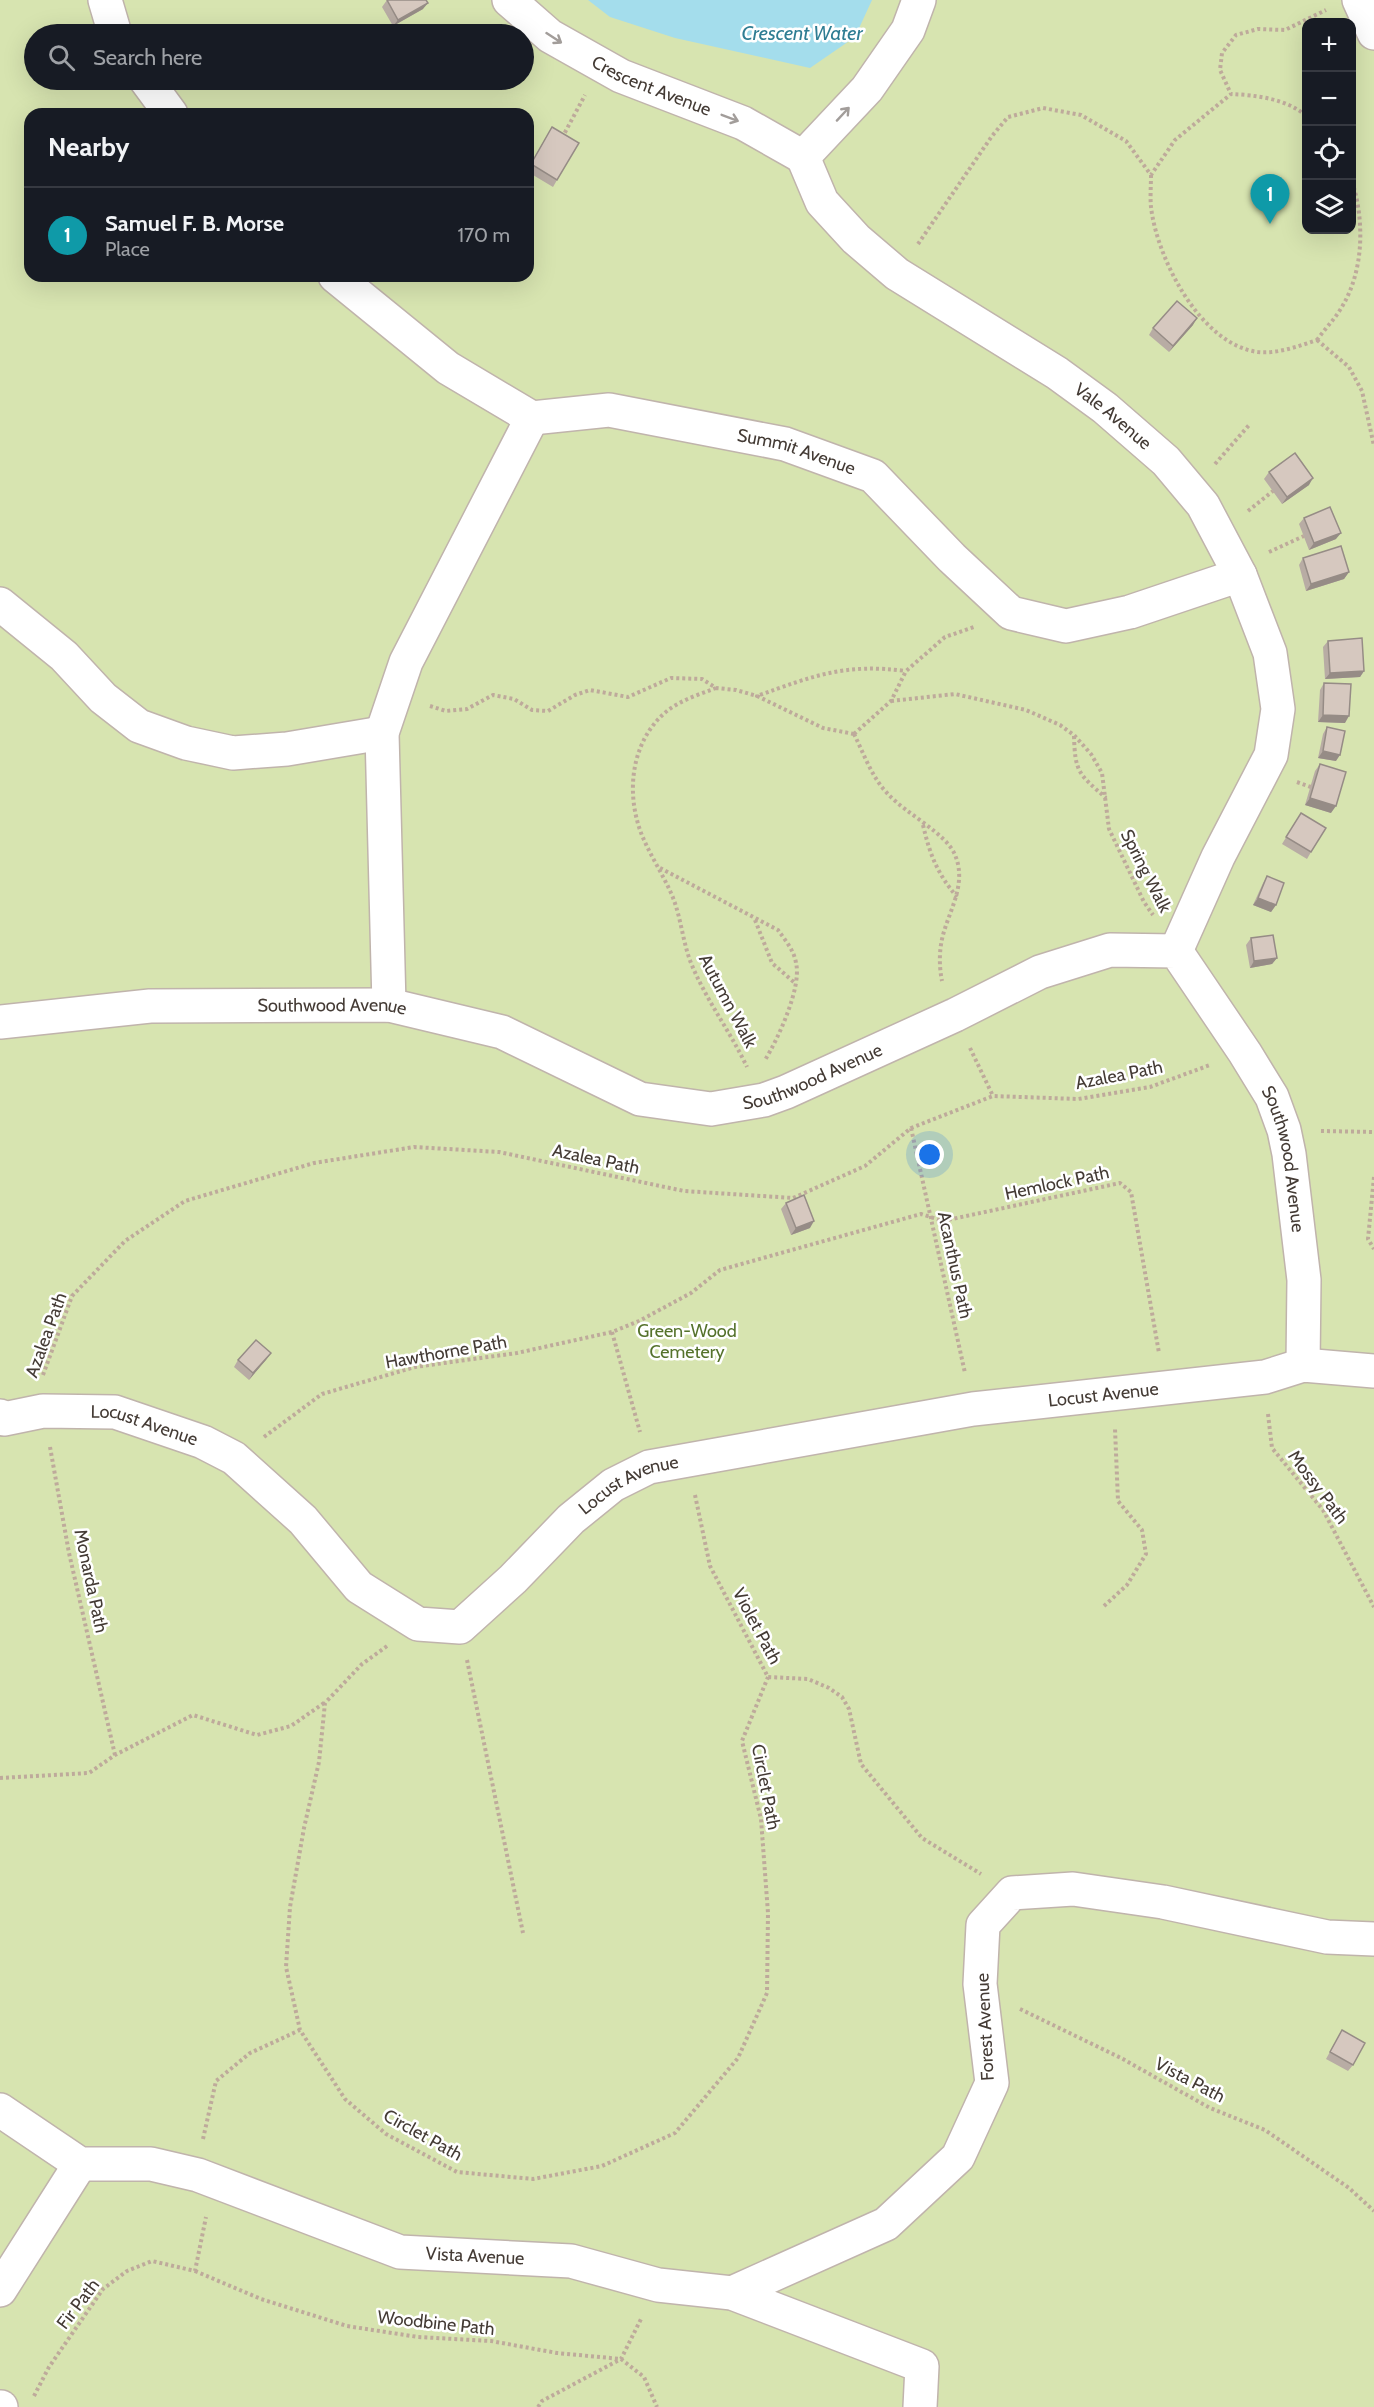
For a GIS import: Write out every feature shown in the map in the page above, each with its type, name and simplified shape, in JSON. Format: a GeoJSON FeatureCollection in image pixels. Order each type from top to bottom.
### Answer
{"type":"FeatureCollection","features":[{"type":"Feature","properties":{"kind":"lane"},"geometry":{"type":"LineString","coordinates":[[105,0],[112,24]]}},
{"type":"Feature","properties":{"kind":"lane","name":"Crescent Avenue"},"geometry":{"type":"LineString","coordinates":[[509,0],[550,36],[621,76],[743,123],[803,157]]}},
{"type":"Feature","properties":{"kind":"lane"},"geometry":{"type":"LineString","coordinates":[[803,157],[867,89],[908,30],[919,0]]}},
{"type":"Feature","properties":{"kind":"lane"},"geometry":{"type":"LineString","coordinates":[[1348,2],[1374,33]]}},
{"type":"Feature","properties":{"kind":"lane"},"geometry":{"type":"LineString","coordinates":[[153,90],[167,108]]}},
{"type":"Feature","properties":{"kind":"lane","name":"Vale Avenue"},"geometry":{"type":"LineString","coordinates":[[803,157],[822,202],[856,239],[897,274],[1057,373],[1105,408],[1157,453],[1203,505],[1240,574],[1270,653],[1278,709],[1271,755],[1218,857],[1176,951]]}},
{"type":"Feature","properties":{"kind":"lane"},"geometry":{"type":"LineString","coordinates":[[342,282],[448,368],[532,418],[406,663],[382,733],[389,1005]]}},
{"type":"Feature","properties":{"kind":"lane","name":"Summit Avenue"},"geometry":{"type":"LineString","coordinates":[[532,418],[609,410],[785,444],[873,476],[952,558],[1011,613],[1066,626],[1130,612],[1240,574]]}},
{"type":"Feature","properties":{"kind":"lane"},"geometry":{"type":"LineString","coordinates":[[0,604],[64,656],[102,698],[139,726],[186,743],[233,753],[287,749],[382,733]]}},
{"type":"Feature","properties":{"kind":"lane","name":"Southwood Avenue"},"geometry":{"type":"LineString","coordinates":[[0,1022],[150,1006],[389,1005],[502,1032],[640,1099],[711,1108],[955,1015],[1041,972],[1110,950],[1176,951],[1272,1097],[1284,1130],[1304,1280],[1303,1365]]}},
{"type":"Feature","properties":{"kind":"lane","name":"Locust Avenue"},"geometry":{"type":"LineString","coordinates":[[1,1420],[43,1411],[115,1412],[203,1442],[234,1458],[303,1520],[359,1587],[418,1624],[460,1627],[513,1579],[571,1519],[613,1485],[649,1467],[973,1409],[1265,1377],[1303,1365],[1374,1371]]}},
{"type":"Feature","properties":{"kind":"lane"},"geometry":{"type":"LineString","coordinates":[[1012,1893],[1073,1889],[1163,1902],[1328,1937],[1374,1939]]}},
{"type":"Feature","properties":{"kind":"lane","name":"Forest Avenue"},"geometry":{"type":"LineString","coordinates":[[732,2293],[886,2224],[958,2157],[992,2083],[981,1991],[983,1925],[1012,1893]]}},
{"type":"Feature","properties":{"kind":"lane"},"geometry":{"type":"LineString","coordinates":[[0,2110],[80,2164],[0,2290]]}},
{"type":"Feature","properties":{"kind":"lane","name":"Vista Avenue"},"geometry":{"type":"LineString","coordinates":[[80,2164],[151,2164],[206,2178],[400,2252],[572,2261],[658,2285],[732,2293],[922,2366],[920,2407]]}},
{"type":"Feature","properties":{"kind":"path"},"geometry":{"type":"LineString","coordinates":[[1231,94],[1220,70],[1222,53],[1236,35],[1258,29],[1284,30],[1348,2]]}},
{"type":"Feature","properties":{"kind":"path"},"geometry":{"type":"LineString","coordinates":[[1151,175],[1175,140],[1231,94],[1273,100],[1302,112]]}},
{"type":"Feature","properties":{"kind":"path"},"geometry":{"type":"LineString","coordinates":[[560,141],[584,96]]}},
{"type":"Feature","properties":{"kind":"path"},"geometry":{"type":"LineString","coordinates":[[897,274],[992,136],[1008,117],[1043,108],[1081,115],[1126,141],[1151,175],[1152,209],[1168,268],[1194,311],[1227,340],[1258,352],[1289,349],[1317,340],[1341,309],[1356,274],[1360,235],[1356,195]]}},
{"type":"Feature","properties":{"kind":"path"},"geometry":{"type":"LineString","coordinates":[[1317,340],[1349,367],[1358,383],[1362,391],[1374,446]]}},
{"type":"Feature","properties":{"kind":"path"},"geometry":{"type":"LineString","coordinates":[[1212,467],[1250,424]]}},
{"type":"Feature","properties":{"kind":"path"},"geometry":{"type":"LineString","coordinates":[[1249,510],[1273,491]]}},
{"type":"Feature","properties":{"kind":"path"},"geometry":{"type":"LineString","coordinates":[[1275,549],[1304,536]]}},
{"type":"Feature","properties":{"kind":"path"},"geometry":{"type":"LineString","coordinates":[[854,734],[891,701],[906,671],[945,637],[1011,613]]}},
{"type":"Feature","properties":{"kind":"path"},"geometry":{"type":"LineString","coordinates":[[757,696],[822,673],[857,668],[906,671]]}},
{"type":"Feature","properties":{"kind":"path"},"geometry":{"type":"LineString","coordinates":[[395,694],[446,711],[467,709],[493,695],[514,699],[532,710],[548,711],[575,695],[590,690],[628,697],[671,678],[702,679],[716,688],[736,690],[757,696],[823,728],[854,734]]}},
{"type":"Feature","properties":{"kind":"path","name":"Autumn Walk"},"geometry":{"type":"LineString","coordinates":[[716,688],[667,711],[653,727],[639,752],[634,768],[632,789],[634,813],[644,840],[673,895],[690,960],[701,987],[738,1046],[759,1089]]}},
{"type":"Feature","properties":{"kind":"path","name":"Spring Walk"},"geometry":{"type":"LineString","coordinates":[[891,701],[955,694],[1026,710],[1060,725],[1074,735],[1091,754],[1102,773],[1109,829],[1144,902],[1176,951]]}},
{"type":"Feature","properties":{"kind":"path"},"geometry":{"type":"LineString","coordinates":[[854,734],[874,775],[887,794],[947,842],[956,856],[959,878],[957,897],[943,936],[939,966],[943,990],[993,1096]]}},
{"type":"Feature","properties":{"kind":"path"},"geometry":{"type":"LineString","coordinates":[[1074,735],[1075,762],[1081,776],[1106,798]]}},
{"type":"Feature","properties":{"kind":"path"},"geometry":{"type":"LineString","coordinates":[[922,824],[931,857],[942,879],[957,897]]}},
{"type":"Feature","properties":{"kind":"path","name":"Autumn Walk"},"geometry":{"type":"LineString","coordinates":[[659,868],[778,930],[788,943],[797,963],[796,984],[784,1022],[767,1056],[759,1089]]}},
{"type":"Feature","properties":{"kind":"path"},"geometry":{"type":"LineString","coordinates":[[755,920],[772,963],[796,984]]}},
{"type":"Feature","properties":{"kind":"path","name":"Azalea Path"},"geometry":{"type":"LineString","coordinates":[[43,1411],[40,1382],[72,1296],[125,1241],[185,1201],[314,1163],[414,1147],[499,1152],[684,1191],[793,1198],[865,1166],[911,1128],[993,1096],[1078,1099],[1109,1094],[1150,1087],[1245,1053]]}},
{"type":"Feature","properties":{"kind":"path","name":"Acanthus Path"},"geometry":{"type":"LineString","coordinates":[[911,1128],[973,1409]]}},
{"type":"Feature","properties":{"kind":"path"},"geometry":{"type":"LineString","coordinates":[[1284,1130],[1374,1132]]}},
{"type":"Feature","properties":{"kind":"path"},"geometry":{"type":"LineString","coordinates":[[1374,1177],[1368,1239],[1374,1249]]}},
{"type":"Feature","properties":{"kind":"path","name":"Hemlock Path"},"geometry":{"type":"LineString","coordinates":[[931,1217],[943,1221],[1120,1184],[1131,1192],[1165,1389]]}},
{"type":"Feature","properties":{"kind":"path","name":"Hawthorne Path"},"geometry":{"type":"LineString","coordinates":[[234,1458],[322,1394],[415,1367],[517,1353],[612,1332],[639,1321],[691,1293],[720,1270],[921,1214],[931,1217]]}},
{"type":"Feature","properties":{"kind":"path"},"geometry":{"type":"LineString","coordinates":[[612,1332],[649,1467]]}},
{"type":"Feature","properties":{"kind":"path","name":"Mossy Path"},"geometry":{"type":"LineString","coordinates":[[1265,1377],[1272,1448],[1323,1510],[1374,1606]]}},
{"type":"Feature","properties":{"kind":"path"},"geometry":{"type":"LineString","coordinates":[[1104,1606],[1126,1586],[1146,1554],[1142,1530],[1118,1501],[1114,1393]]}},
{"type":"Feature","properties":{"kind":"path","name":"Monarda Path"},"geometry":{"type":"LineString","coordinates":[[43,1411],[71,1564],[99,1676],[115,1755]]}},
{"type":"Feature","properties":{"kind":"path","name":"Violet Path"},"geometry":{"type":"LineString","coordinates":[[687,1460],[710,1566],[768,1677],[808,1679],[830,1688],[842,1697],[849,1709],[861,1764],[922,1838],[1012,1893]]}},
{"type":"Feature","properties":{"kind":"path"},"geometry":{"type":"LineString","coordinates":[[0,1778],[89,1773],[115,1755],[193,1714],[257,1736],[291,1726],[325,1703],[362,1664],[418,1624]]}},
{"type":"Feature","properties":{"kind":"path"},"geometry":{"type":"LineString","coordinates":[[460,1627],[523,1933]]}},
{"type":"Feature","properties":{"kind":"path","name":"Circlet Path"},"geometry":{"type":"LineString","coordinates":[[325,1703],[319,1762],[290,1907],[286,1967],[300,2030],[345,2099],[386,2134],[457,2172],[533,2179],[602,2166],[675,2133],[738,2058],[767,1993],[768,1913],[761,1819],[742,1741],[768,1677]]}},
{"type":"Feature","properties":{"kind":"path","name":"Vista Path"},"geometry":{"type":"LineString","coordinates":[[981,1991],[1121,2058],[1210,2108],[1265,2130],[1349,2188],[1374,2211]]}},
{"type":"Feature","properties":{"kind":"path"},"geometry":{"type":"LineString","coordinates":[[195,2271],[206,2178],[203,2133],[216,2081],[250,2053],[300,2030]]}},
{"type":"Feature","properties":{"kind":"path","name":"Fir Path"},"geometry":{"type":"LineString","coordinates":[[34,2397],[49,2367],[103,2289],[127,2271],[152,2261],[195,2271]]}},
{"type":"Feature","properties":{"kind":"path","name":"Woodbine Path"},"geometry":{"type":"LineString","coordinates":[[195,2271],[261,2299],[347,2326],[418,2337],[491,2341],[557,2353],[621,2359]]}},
{"type":"Feature","properties":{"kind":"path"},"geometry":{"type":"LineString","coordinates":[[538,2407],[542,2402],[621,2359],[658,2285]]}},
{"type":"Feature","properties":{"kind":"path"},"geometry":{"type":"LineString","coordinates":[[621,2359],[644,2377],[657,2407]]}},
{"type":"Feature","properties":{"kind":"green space","name":"Green-Wood Cemetery"},"geometry":{"type":"Polygon","coordinates":[[[0,0],[1374,0],[1374,2407],[0,2407],[0,0]]]}},
{"type":"Feature","properties":{"kind":"water","name":"Crescent Water"},"geometry":{"type":"Polygon","coordinates":[[[588,0],[872,0],[855,37],[810,68],[675,38],[610,17],[588,0]]]}},
{"type":"Feature","properties":{"kind":"building"},"geometry":{"type":"Polygon","coordinates":[[[387,0],[426,0],[428,3],[398,20],[387,0]]]}},
{"type":"Feature","properties":{"kind":"building"},"geometry":{"type":"Polygon","coordinates":[[[552,127],[579,143],[557,180],[534,166],[534,159],[552,127]]]}},
{"type":"Feature","properties":{"kind":"building"},"geometry":{"type":"Polygon","coordinates":[[[1177,301],[1197,318],[1173,346],[1153,328],[1177,301]]]}},
{"type":"Feature","properties":{"kind":"building"},"geometry":{"type":"Polygon","coordinates":[[[1295,453],[1313,478],[1287,497],[1269,472],[1295,453]]]}},
{"type":"Feature","properties":{"kind":"building"},"geometry":{"type":"Polygon","coordinates":[[[1330,507],[1341,533],[1314,543],[1304,518],[1330,507]]]}},
{"type":"Feature","properties":{"kind":"building"},"geometry":{"type":"Polygon","coordinates":[[[1341,546],[1349,572],[1311,584],[1303,558],[1341,546]]]}},
{"type":"Feature","properties":{"kind":"building"},"geometry":{"type":"Polygon","coordinates":[[[1362,638],[1364,671],[1330,673],[1328,641],[1362,638]]]}},
{"type":"Feature","properties":{"kind":"building"},"geometry":{"type":"Polygon","coordinates":[[[1324,683],[1351,684],[1349,716],[1323,715],[1324,683]]]}},
{"type":"Feature","properties":{"kind":"building"},"geometry":{"type":"Polygon","coordinates":[[[1327,727],[1345,731],[1340,755],[1323,751],[1327,727]]]}},
{"type":"Feature","properties":{"kind":"building"},"geometry":{"type":"Polygon","coordinates":[[[1320,764],[1346,772],[1336,806],[1310,798],[1320,764]]]}},
{"type":"Feature","properties":{"kind":"building"},"geometry":{"type":"Polygon","coordinates":[[[1301,813],[1326,828],[1311,852],[1286,837],[1301,813]]]}},
{"type":"Feature","properties":{"kind":"building"},"geometry":{"type":"Polygon","coordinates":[[[1267,876],[1284,883],[1276,905],[1258,898],[1267,876]]]}},
{"type":"Feature","properties":{"kind":"building"},"geometry":{"type":"Polygon","coordinates":[[[1273,935],[1277,958],[1254,961],[1251,938],[1273,935]]]}},
{"type":"Feature","properties":{"kind":"building"},"geometry":{"type":"Polygon","coordinates":[[[804,1195],[814,1221],[796,1228],[786,1203],[804,1195]]]}},
{"type":"Feature","properties":{"kind":"building"},"geometry":{"type":"Polygon","coordinates":[[[256,1340],[271,1353],[253,1373],[238,1360],[256,1340]]]}},
{"type":"Feature","properties":{"kind":"building"},"geometry":{"type":"Polygon","coordinates":[[[1342,2030],[1365,2043],[1353,2065],[1330,2052],[1342,2030]]]}},
{"type":"Feature","properties":{"kind":"place","name":"Samuel F. B. Morse"},"geometry":{"type":"Point","coordinates":[1270,224]}}]}
